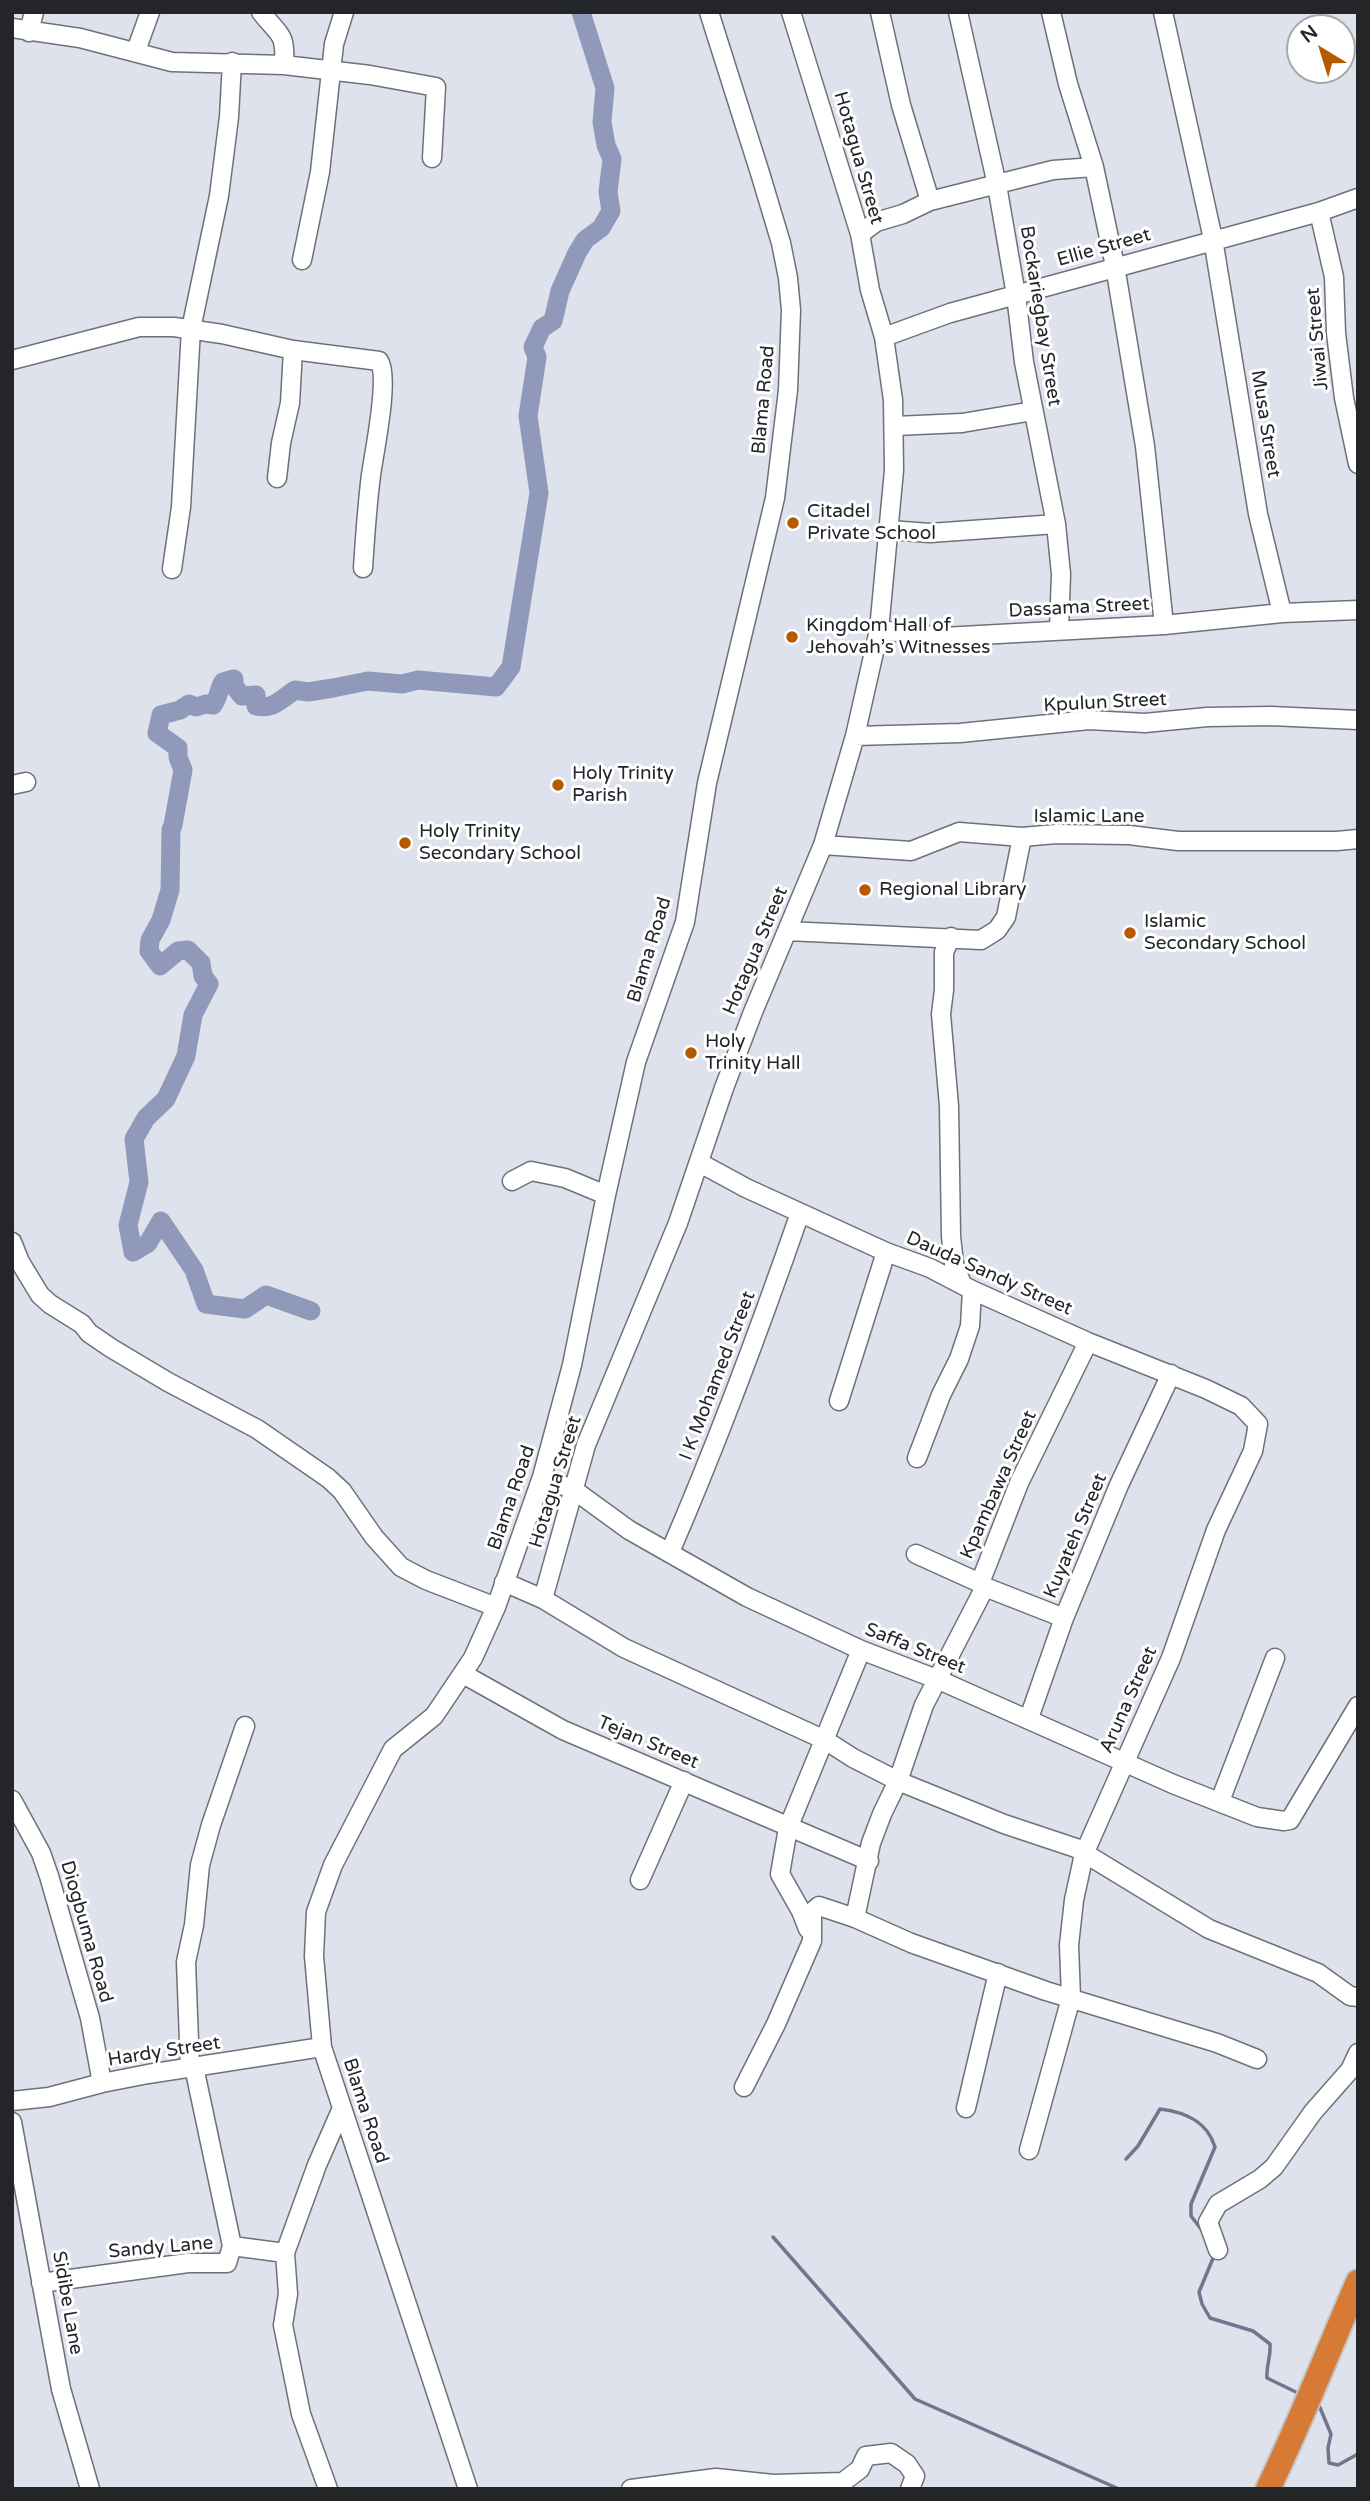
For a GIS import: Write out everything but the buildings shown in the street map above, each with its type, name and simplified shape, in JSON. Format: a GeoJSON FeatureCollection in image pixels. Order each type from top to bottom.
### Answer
{"type":"FeatureCollection","features":[{"type":"Feature","properties":{"kind":"highway"},"geometry":{"type":"LineString","coordinates":[[1268,2489],[1300,2422],[1320,2368],[1358,2282]]}},
{"type":"Feature","properties":{"kind":"street"},"geometry":{"type":"LineString","coordinates":[[34,12],[21,30],[80,38],[173,62],[284,65],[370,75],[436,87],[432,158]]}},
{"type":"Feature","properties":{"kind":"street"},"geometry":{"type":"LineString","coordinates":[[136,51],[150,12]]}},
{"type":"Feature","properties":{"kind":"street"},"geometry":{"type":"LineString","coordinates":[[261,12],[282,34],[284,65]]}},
{"type":"Feature","properties":{"kind":"street"},"geometry":{"type":"LineString","coordinates":[[302,260],[320,172],[334,44],[344,12]]}},
{"type":"Feature","properties":{"kind":"street","name":"Blama Road"},"geometry":{"type":"LineString","coordinates":[[468,2489],[322,2047],[314,1956],[316,1912],[333,1866],[393,1749],[434,1716],[464,1674],[496,1607],[542,1477],[572,1365],[636,1062],[685,922],[707,783],[775,498],[788,390],[791,310],[788,278],[781,243],[709,12]]}},
{"type":"Feature","properties":{"kind":"street","name":"Hotagua Street"},"geometry":{"type":"LineString","coordinates":[[543,1599],[586,1445],[673,1234],[729,1076],[823,845],[855,736],[878,630],[894,470],[895,426],[884,337],[877,317],[860,234],[791,12]]}},
{"type":"Feature","properties":{"kind":"street"},"geometry":{"type":"LineString","coordinates":[[880,12],[901,105],[930,201]]}},
{"type":"Feature","properties":{"kind":"street","name":"Bockariegbay Street"},"geometry":{"type":"LineString","coordinates":[[958,12],[997,184],[1016,295],[1024,362],[1056,524],[1061,574],[1059,629]]}},
{"type":"Feature","properties":{"kind":"street"},"geometry":{"type":"LineString","coordinates":[[1051,12],[1094,167],[1115,266],[1144,446],[1164,625]]}},
{"type":"Feature","properties":{"kind":"street","name":"Musa Street"},"geometry":{"type":"LineString","coordinates":[[1163,12],[1213,239],[1258,514],[1282,613]]}},
{"type":"Feature","properties":{"kind":"street"},"geometry":{"type":"LineString","coordinates":[[172,569],[181,507],[191,329],[219,197],[229,117],[232,62]]}},
{"type":"Feature","properties":{"kind":"street"},"geometry":{"type":"LineString","coordinates":[[860,234],[876,222],[903,214],[930,201],[1053,170],[1094,167]]}},
{"type":"Feature","properties":{"kind":"street","name":"Ellie Street"},"geometry":{"type":"LineString","coordinates":[[884,337],[950,313],[1319,212],[1358,198]]}},
{"type":"Feature","properties":{"kind":"street","name":"Jiwai Street"},"geometry":{"type":"LineString","coordinates":[[1319,212],[1334,277],[1336,333],[1344,398],[1358,464]]}},
{"type":"Feature","properties":{"kind":"street"},"geometry":{"type":"LineString","coordinates":[[12,360],[139,327],[191,329],[293,350],[379,361],[382,366],[383,390],[371,476],[363,568]]}},
{"type":"Feature","properties":{"kind":"street"},"geometry":{"type":"LineString","coordinates":[[277,478],[290,403],[293,350]]}},
{"type":"Feature","properties":{"kind":"street"},"geometry":{"type":"LineString","coordinates":[[895,426],[962,423],[1033,411]]}},
{"type":"Feature","properties":{"kind":"street"},"geometry":{"type":"LineString","coordinates":[[889,530],[930,533],[1056,524]]}},
{"type":"Feature","properties":{"kind":"street","name":"Dassama Street"},"geometry":{"type":"LineString","coordinates":[[878,630],[943,637],[1164,625],[1282,613],[1358,610]]}},
{"type":"Feature","properties":{"kind":"street","name":"Kpulun Street"},"geometry":{"type":"LineString","coordinates":[[855,736],[960,733],[1089,720],[1144,723],[1207,717],[1271,716],[1358,720]]}},
{"type":"Feature","properties":{"kind":"street","name":"Islamic Lane"},"geometry":{"type":"LineString","coordinates":[[823,845],[911,851],[959,832],[1022,837],[1056,834],[1129,835],[1178,841],[1358,839]]}},
{"type":"Feature","properties":{"kind":"street"},"geometry":{"type":"LineString","coordinates":[[788,931],[981,940],[997,930],[1006,917],[1022,837]]}},
{"type":"Feature","properties":{"kind":"street"},"geometry":{"type":"LineString","coordinates":[[917,1458],[970,1326],[967,1287],[954,1264],[951,1236],[949,1106],[941,1014],[944,952],[951,937]]}},
{"type":"Feature","properties":{"kind":"street","name":"Dauda Sandy Street"},"geometry":{"type":"LineString","coordinates":[[700,1163],[886,1252],[930,1268],[1088,1342],[1171,1374],[1241,1406],[1258,1424]]}},
{"type":"Feature","properties":{"kind":"street"},"geometry":{"type":"LineString","coordinates":[[512,1181],[531,1171],[565,1178],[606,1195]]}},
{"type":"Feature","properties":{"kind":"street","name":"I K Mohamed Street"},"geometry":{"type":"LineString","coordinates":[[670,1552],[755,1343],[800,1213]]}},
{"type":"Feature","properties":{"kind":"street"},"geometry":{"type":"LineString","coordinates":[[12,1242],[20,1262],[40,1295],[50,1304],[82,1324],[89,1333],[111,1348],[257,1429],[342,1490],[374,1537],[401,1567],[426,1580],[496,1607]]}},
{"type":"Feature","properties":{"kind":"street"},"geometry":{"type":"LineString","coordinates":[[839,1401],[886,1252]]}},
{"type":"Feature","properties":{"kind":"street","name":"Kpambawa Street"},"geometry":{"type":"LineString","coordinates":[[855,1918],[871,1843],[881,1814],[898,1781],[924,1705],[939,1680],[982,1585],[1019,1483],[1088,1342]]}},
{"type":"Feature","properties":{"kind":"street","name":"Kuyateh Street"},"geometry":{"type":"LineString","coordinates":[[1029,1718],[1064,1618],[1119,1486],[1171,1374]]}},
{"type":"Feature","properties":{"kind":"street","name":"Aruna Street"},"geometry":{"type":"LineString","coordinates":[[1029,2150],[1071,1998],[1069,1945],[1074,1900],[1084,1854],[1171,1658],[1216,1530],[1253,1451],[1258,1424]]}},
{"type":"Feature","properties":{"kind":"street","name":"Saffa Street"},"geometry":{"type":"LineString","coordinates":[[542,1477],[574,1490],[629,1530],[747,1597],[861,1650],[939,1680],[1173,1784],[1257,1817],[1290,1820],[1358,1706]]}},
{"type":"Feature","properties":{"kind":"street"},"geometry":{"type":"LineString","coordinates":[[916,1554],[982,1585],[1064,1618]]}},
{"type":"Feature","properties":{"kind":"street"},"geometry":{"type":"LineString","coordinates":[[505,1582],[543,1599],[624,1648],[825,1740],[898,1781],[1004,1824],[1076,1848],[1209,1929],[1318,1973],[1350,1996],[1358,1997]]}},
{"type":"Feature","properties":{"kind":"street"},"geometry":{"type":"LineString","coordinates":[[812,1941],[801,1911],[780,1874],[781,1863],[788,1828],[861,1650]]}},
{"type":"Feature","properties":{"kind":"street"},"geometry":{"type":"LineString","coordinates":[[1220,1801],[1275,1658]]}},
{"type":"Feature","properties":{"kind":"street","name":"Tejan Street"},"geometry":{"type":"LineString","coordinates":[[464,1674],[563,1730],[869,1861]]}},
{"type":"Feature","properties":{"kind":"street"},"geometry":{"type":"LineString","coordinates":[[232,2246],[192,2068],[186,1962],[194,1925],[200,1865],[245,1726]]}},
{"type":"Feature","properties":{"kind":"street"},"geometry":{"type":"LineString","coordinates":[[640,1880],[684,1781]]}},
{"type":"Feature","properties":{"kind":"street","name":"Diogbuma Road"},"geometry":{"type":"LineString","coordinates":[[12,1800],[41,1853],[49,1876],[90,2018],[102,2082]]}},
{"type":"Feature","properties":{"kind":"street"},"geometry":{"type":"LineString","coordinates":[[744,2087],[812,1941],[812,1912],[819,1906],[855,1918],[911,1944],[1071,1998],[1217,2043],[1257,2059]]}},
{"type":"Feature","properties":{"kind":"street"},"geometry":{"type":"LineString","coordinates":[[966,2108],[998,1973]]}},
{"type":"Feature","properties":{"kind":"street","name":"Hardy Street"},"geometry":{"type":"LineString","coordinates":[[12,2101],[49,2097],[102,2082],[322,2047]]}},
{"type":"Feature","properties":{"kind":"street"},"geometry":{"type":"LineString","coordinates":[[1218,2250],[1208,2222],[1217,2204],[1274,2167],[1313,2112],[1350,2070],[1358,2053]]}},
{"type":"Feature","properties":{"kind":"street"},"geometry":{"type":"LineString","coordinates":[[328,2489],[302,2414],[283,2325],[288,2294],[285,2253],[317,2165],[342,2108]]}},
{"type":"Feature","properties":{"kind":"street","name":"Sidibe Lane"},"geometry":{"type":"LineString","coordinates":[[12,2122],[61,2389],[90,2489]]}},
{"type":"Feature","properties":{"kind":"street","name":"Sandy Lane"},"geometry":{"type":"LineString","coordinates":[[41,2283],[188,2263],[227,2263],[232,2246],[285,2253]]}},
{"type":"Feature","properties":{"kind":"street"},"geometry":{"type":"LineString","coordinates":[[631,2489],[716,2478],[774,2484],[843,2482],[860,2469],[866,2456],[891,2453],[907,2464],[915,2476],[910,2489]]}},
{"type":"Feature","properties":{"kind":"waterway"},"geometry":{"type":"LineString","coordinates":[[311,1311],[266,1295],[245,1309],[206,1304],[194,1270],[161,1221],[148,1243],[133,1252],[128,1225],[139,1182],[134,1139],[146,1118],[166,1099],[186,1056],[193,1015],[209,984],[203,976],[201,963],[188,950],[178,951],[160,966],[149,951],[150,940],[161,920],[170,890],[171,830],[183,770],[178,748],[157,733],[161,715],[180,710],[189,704],[196,707],[213,705],[223,682],[234,679],[234,686],[242,696],[256,695],[256,706],[262,707],[277,703],[295,690],[308,692],[368,681],[402,684],[418,680],[496,687],[511,667],[539,493],[528,416],[537,357],[533,347],[542,328],[553,321],[560,291],[577,253],[585,240],[601,228],[611,211],[608,192],[612,159],[606,145],[602,122],[605,88],[581,12]]}},
{"type":"Feature","properties":{"kind":"waterway"},"geometry":{"type":"LineString","coordinates":[[1126,2159],[1138,2146],[1160,2109],[1186,2115],[1201,2124],[1215,2147],[1191,2204],[1191,2216],[1204,2233]]}},
{"type":"Feature","properties":{"kind":"waterway"},"geometry":{"type":"LineString","coordinates":[[773,2237],[915,2399],[1119,2489]]}},
{"type":"Feature","properties":{"kind":"waterway"},"geometry":{"type":"LineString","coordinates":[[1214,2256],[1199,2292],[1210,2318],[1253,2331],[1270,2344],[1267,2378],[1302,2395]]}},
{"type":"Feature","properties":{"kind":"waterway"},"geometry":{"type":"LineString","coordinates":[[1318,2403],[1331,2434],[1329,2463],[1338,2465],[1358,2454]]}},
{"type":"Feature","properties":{"kind":"place","name":"Citadel Private School"},"geometry":{"type":"Point","coordinates":[793,523]}},
{"type":"Feature","properties":{"kind":"place","name":"Kingdom Hall of Jehovah’s Witnesses"},"geometry":{"type":"Point","coordinates":[792,637]}},
{"type":"Feature","properties":{"kind":"place","name":"Holy Trinity Parish"},"geometry":{"type":"Point","coordinates":[558,785]}},
{"type":"Feature","properties":{"kind":"place","name":"Holy Trinity Secondary School"},"geometry":{"type":"Point","coordinates":[405,843]}},
{"type":"Feature","properties":{"kind":"place","name":"Regional Library"},"geometry":{"type":"Point","coordinates":[865,890]}},
{"type":"Feature","properties":{"kind":"place","name":"Islamic Secondary School"},"geometry":{"type":"Point","coordinates":[1130,933]}},
{"type":"Feature","properties":{"kind":"place","name":"Holy Trinity Hall"},"geometry":{"type":"Point","coordinates":[691,1053]}}]}
